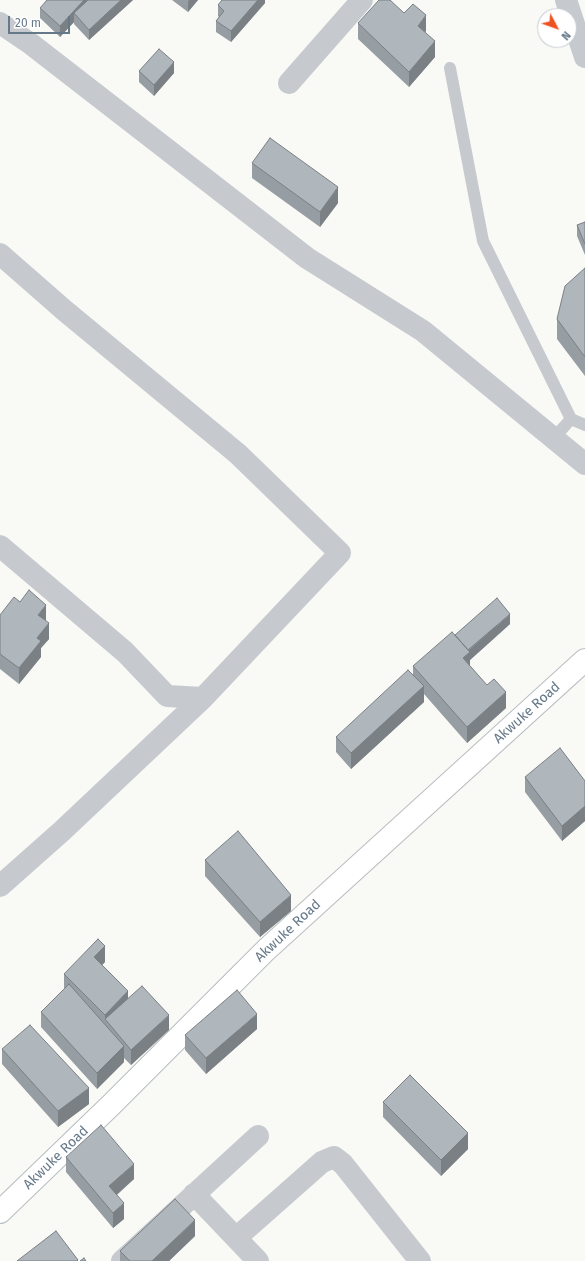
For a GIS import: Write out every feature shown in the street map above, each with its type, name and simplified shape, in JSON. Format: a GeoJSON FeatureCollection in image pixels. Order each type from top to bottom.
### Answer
{"type":"FeatureCollection","features":[{"type":"Feature","properties":{"kind":"main road","name":"Akwuke Road"},"geometry":{"type":"LineString","coordinates":[[0,1212],[111,1105],[266,950],[585,660]]}},
{"type":"Feature","properties":{"kind":"street"},"geometry":{"type":"LineString","coordinates":[[289,83],[362,0]]}},
{"type":"Feature","properties":{"kind":"street"},"geometry":{"type":"LineString","coordinates":[[566,0],[585,57]]}},
{"type":"Feature","properties":{"kind":"street"},"geometry":{"type":"LineString","coordinates":[[0,23],[31,44],[307,258],[422,332],[585,464]]}},
{"type":"Feature","properties":{"kind":"street"},"geometry":{"type":"LineString","coordinates":[[0,254],[64,310],[238,454],[340,553],[203,698],[62,831],[0,886]]}},
{"type":"Feature","properties":{"kind":"street"},"geometry":{"type":"LineString","coordinates":[[0,546],[125,652],[168,696],[203,698]]}},
{"type":"Feature","properties":{"kind":"street"},"geometry":{"type":"LineString","coordinates":[[122,1261],[258,1136]]}},
{"type":"Feature","properties":{"kind":"street"},"geometry":{"type":"LineString","coordinates":[[236,1238],[322,1162],[334,1157],[343,1164],[420,1261]]}},
{"type":"Feature","properties":{"kind":"street"},"geometry":{"type":"LineString","coordinates":[[194,1194],[258,1261]]}},
{"type":"Feature","properties":{"kind":"lane"},"geometry":{"type":"LineString","coordinates":[[450,68],[483,241],[571,419],[585,425]]}},
{"type":"Feature","properties":{"kind":"lane"},"geometry":{"type":"LineString","coordinates":[[553,439],[571,419]]}},
{"type":"Feature","properties":{"kind":"building"},"geometry":{"type":"Polygon","coordinates":[[[47,0],[84,0],[60,26],[40,8],[47,0]]]}},
{"type":"Feature","properties":{"kind":"building"},"geometry":{"type":"Polygon","coordinates":[[[88,0],[121,0],[89,30],[74,13],[88,0]]]}},
{"type":"Feature","properties":{"kind":"building"},"geometry":{"type":"Polygon","coordinates":[[[222,0],[258,0],[231,31],[216,21],[224,11],[218,5],[222,0]]]}},
{"type":"Feature","properties":{"kind":"building"},"geometry":{"type":"Polygon","coordinates":[[[379,0],[390,0],[404,13],[413,4],[426,15],[418,26],[435,41],[409,72],[358,23],[379,0]]]}},
{"type":"Feature","properties":{"kind":"building"},"geometry":{"type":"Polygon","coordinates":[[[159,49],[174,62],[154,85],[139,71],[159,49]]]}},
{"type":"Feature","properties":{"kind":"building"},"geometry":{"type":"Polygon","coordinates":[[[270,138],[338,187],[320,212],[252,163],[270,138]]]}},
{"type":"Feature","properties":{"kind":"building"},"geometry":{"type":"Polygon","coordinates":[[[585,222],[585,244],[577,225],[585,222]]]}},
{"type":"Feature","properties":{"kind":"building"},"geometry":{"type":"Polygon","coordinates":[[[585,268],[585,357],[557,319],[565,286],[585,268]]]}},
{"type":"Feature","properties":{"kind":"building"},"geometry":{"type":"Polygon","coordinates":[[[29,590],[46,605],[38,615],[49,623],[37,638],[41,641],[19,668],[0,654],[0,615],[14,597],[20,602],[29,590]]]}},
{"type":"Feature","properties":{"kind":"building"},"geometry":{"type":"Polygon","coordinates":[[[497,598],[510,614],[468,650],[455,635],[497,598]]]}},
{"type":"Feature","properties":{"kind":"building"},"geometry":{"type":"Polygon","coordinates":[[[452,632],[470,652],[463,658],[487,685],[494,679],[506,692],[467,727],[413,666],[452,632]]]}},
{"type":"Feature","properties":{"kind":"building"},"geometry":{"type":"Polygon","coordinates":[[[408,670],[424,686],[351,753],[336,737],[408,670]]]}},
{"type":"Feature","properties":{"kind":"building"},"geometry":{"type":"Polygon","coordinates":[[[560,748],[585,781],[585,806],[562,826],[525,777],[560,748]]]}},
{"type":"Feature","properties":{"kind":"building"},"geometry":{"type":"Polygon","coordinates":[[[238,831],[291,895],[260,922],[205,860],[238,831]]]}},
{"type":"Feature","properties":{"kind":"building"},"geometry":{"type":"Polygon","coordinates":[[[98,939],[105,946],[94,957],[128,991],[105,1015],[64,974],[98,939]]]}},
{"type":"Feature","properties":{"kind":"building"},"geometry":{"type":"Polygon","coordinates":[[[69,984],[124,1046],[97,1073],[41,1012],[69,984]]]}},
{"type":"Feature","properties":{"kind":"building"},"geometry":{"type":"Polygon","coordinates":[[[142,986],[169,1015],[131,1050],[105,1019],[142,986]]]}},
{"type":"Feature","properties":{"kind":"building"},"geometry":{"type":"Polygon","coordinates":[[[237,990],[257,1014],[206,1058],[185,1035],[237,990]]]}},
{"type":"Feature","properties":{"kind":"building"},"geometry":{"type":"Polygon","coordinates":[[[30,1025],[89,1088],[58,1111],[2,1049],[30,1025]]]}},
{"type":"Feature","properties":{"kind":"building"},"geometry":{"type":"Polygon","coordinates":[[[410,1075],[468,1133],[441,1160],[383,1102],[410,1075]]]}},
{"type":"Feature","properties":{"kind":"building"},"geometry":{"type":"Polygon","coordinates":[[[101,1125],[134,1164],[109,1186],[124,1203],[113,1213],[66,1157],[101,1125]]]}},
{"type":"Feature","properties":{"kind":"building"},"geometry":{"type":"Polygon","coordinates":[[[175,1199],[195,1220],[152,1261],[130,1261],[120,1251],[175,1199]]]}},
{"type":"Feature","properties":{"kind":"building"},"geometry":{"type":"Polygon","coordinates":[[[56,1231],[78,1260],[77,1261],[17,1261],[56,1231]]]}}]}
